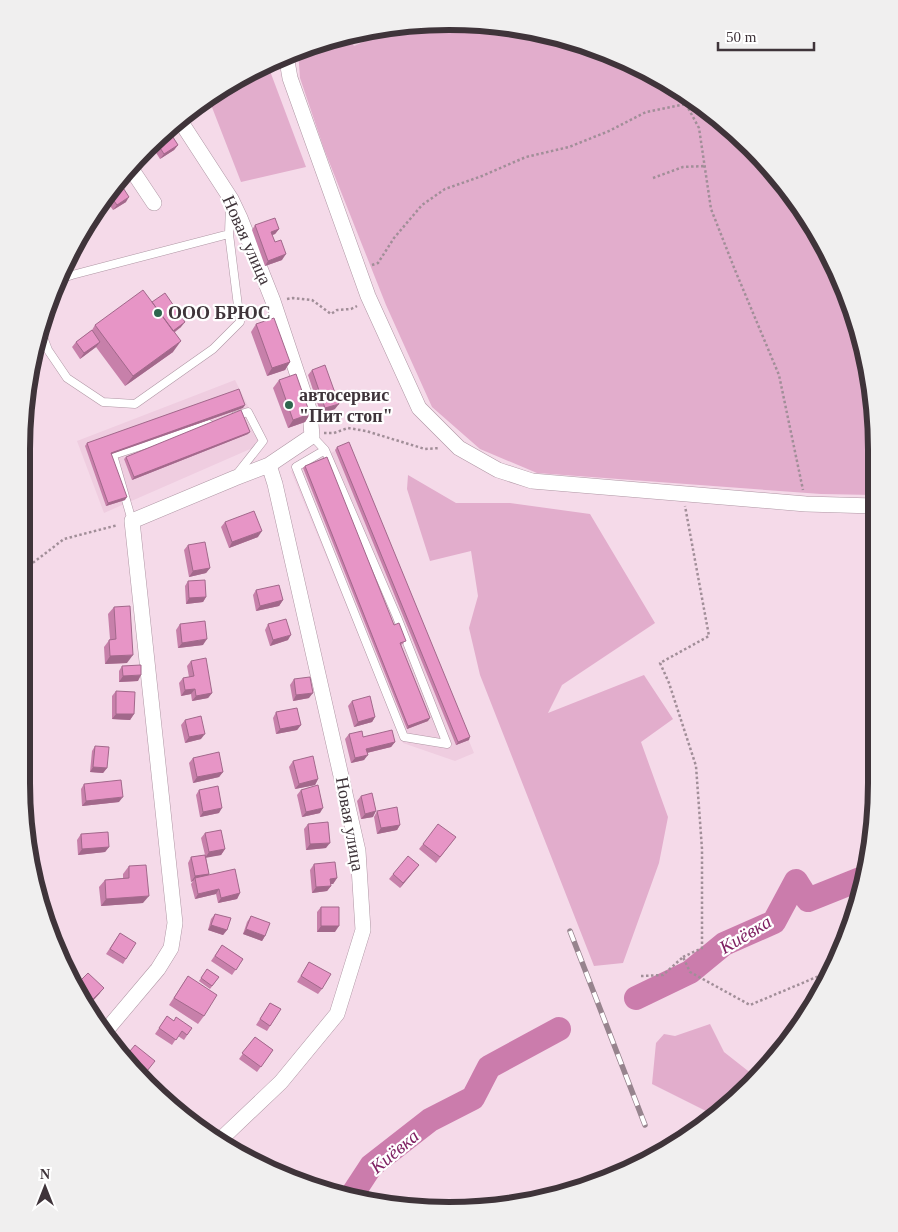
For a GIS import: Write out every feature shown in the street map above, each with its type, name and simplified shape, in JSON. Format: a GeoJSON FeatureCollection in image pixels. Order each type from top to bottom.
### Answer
{"type":"FeatureCollection","features":[{"type":"Feature","properties":{"kind":"street"},"geometry":{"type":"LineString","coordinates":[[287,63],[290,78],[368,296],[419,408],[459,448],[498,470],[532,480],[806,504],[868,506]]}},
{"type":"Feature","properties":{"kind":"street","name":"Новая улица"},"geometry":{"type":"LineString","coordinates":[[183,126],[231,199],[240,218],[273,301],[310,412],[312,436]]}},
{"type":"Feature","properties":{"kind":"street"},"geometry":{"type":"LineString","coordinates":[[134,173],[154,203]]}},
{"type":"Feature","properties":{"kind":"street"},"geometry":{"type":"LineString","coordinates":[[109,1027],[158,969],[171,948],[174,923],[132,521],[269,465],[312,436]]}},
{"type":"Feature","properties":{"kind":"street","name":"Новая улица"},"geometry":{"type":"LineString","coordinates":[[224,1136],[281,1082],[337,1014],[363,930],[358,851],[277,493],[269,465]]}},
{"type":"Feature","properties":{"kind":"lane"},"geometry":{"type":"LineString","coordinates":[[44,340],[48,350],[67,378],[103,402],[135,404],[213,349],[240,322],[229,234],[231,199]]}},
{"type":"Feature","properties":{"kind":"lane"},"geometry":{"type":"LineString","coordinates":[[68,276],[229,234]]}},
{"type":"Feature","properties":{"kind":"lane"},"geometry":{"type":"LineString","coordinates":[[230,417],[248,412],[262,442],[235,478]]}},
{"type":"Feature","properties":{"kind":"lane"},"geometry":{"type":"LineString","coordinates":[[132,521],[113,455],[221,420]]}},
{"type":"Feature","properties":{"kind":"lane"},"geometry":{"type":"LineString","coordinates":[[312,436],[326,450],[397,617],[447,744],[404,737],[296,466],[326,450]]}},
{"type":"Feature","properties":{"kind":"path"},"geometry":{"type":"LineString","coordinates":[[358,269],[378,264],[394,238],[422,205],[445,189],[482,176],[526,157],[569,147],[609,131],[646,112],[686,104],[699,128],[711,209],[734,270],[779,375],[806,504]]}},
{"type":"Feature","properties":{"kind":"path"},"geometry":{"type":"LineString","coordinates":[[654,178],[683,167],[704,166]]}},
{"type":"Feature","properties":{"kind":"path"},"geometry":{"type":"LineString","coordinates":[[273,301],[293,298],[312,300],[331,314],[338,310],[352,308],[362,303],[368,296]]}},
{"type":"Feature","properties":{"kind":"path"},"geometry":{"type":"LineString","coordinates":[[312,436],[334,433],[348,428],[366,431],[425,449],[459,448]]}},
{"type":"Feature","properties":{"kind":"path"},"geometry":{"type":"LineString","coordinates":[[641,976],[663,975],[683,957],[702,948],[702,848],[696,766],[669,683],[660,663],[709,636],[683,494]]}},
{"type":"Feature","properties":{"kind":"path"},"geometry":{"type":"LineString","coordinates":[[30,565],[64,539],[132,521]]}},
{"type":"Feature","properties":{"kind":"path"},"geometry":{"type":"LineString","coordinates":[[683,957],[690,972],[750,1006],[821,975]]}},
{"type":"Feature","properties":{"kind":"shaded area"},"geometry":{"type":"Polygon","coordinates":[[[449,30],[504,34],[557,44],[584,52],[634,73],[682,101],[725,134],[764,173],[797,216],[825,264],[846,314],[860,367],[864,394],[867,422],[868,495],[821,494],[537,473],[480,449],[432,407],[386,305],[324,149],[300,78],[299,58],[352,42],[354,46],[375,37],[449,30]]]}},
{"type":"Feature","properties":{"kind":"shaded area"},"geometry":{"type":"Polygon","coordinates":[[[375,37],[354,46],[352,42],[375,37]]]}},
{"type":"Feature","properties":{"kind":"shaded area"},"geometry":{"type":"Polygon","coordinates":[[[270,70],[306,167],[241,182],[211,105],[240,86],[270,70]]]}},
{"type":"Feature","properties":{"kind":"shaded area"},"geometry":{"type":"Polygon","coordinates":[[[235,380],[266,442],[104,513],[77,441],[235,380]]]}},
{"type":"Feature","properties":{"kind":"shaded area"},"geometry":{"type":"Polygon","coordinates":[[[348,445],[474,753],[455,761],[403,743],[291,471],[348,445]]]}},
{"type":"Feature","properties":{"kind":"shaded area"},"geometry":{"type":"Polygon","coordinates":[[[408,475],[456,503],[510,503],[590,514],[655,623],[562,685],[548,713],[644,675],[673,719],[641,742],[668,817],[659,863],[623,963],[594,966],[480,675],[469,628],[478,596],[471,551],[430,561],[407,489],[408,475]]]}},
{"type":"Feature","properties":{"kind":"shaded area"},"geometry":{"type":"Polygon","coordinates":[[[710,1024],[724,1052],[751,1073],[708,1112],[652,1084],[656,1043],[664,1034],[675,1036],[710,1024]]]}},
{"type":"Feature","properties":{"kind":"building"},"geometry":{"type":"Polygon","coordinates":[[[172,135],[178,145],[164,154],[159,147],[172,135]]]}},
{"type":"Feature","properties":{"kind":"building"},"geometry":{"type":"Polygon","coordinates":[[[123,187],[129,197],[117,205],[113,200],[123,187]]]}},
{"type":"Feature","properties":{"kind":"building"},"geometry":{"type":"Polygon","coordinates":[[[275,218],[279,229],[271,232],[275,242],[281,240],[286,254],[268,261],[255,225],[275,218]]]}},
{"type":"Feature","properties":{"kind":"building"},"geometry":{"type":"Polygon","coordinates":[[[143,290],[181,341],[133,376],[95,325],[143,290]]]}},
{"type":"Feature","properties":{"kind":"building"},"geometry":{"type":"Polygon","coordinates":[[[165,293],[185,322],[173,331],[152,302],[165,293]]]}},
{"type":"Feature","properties":{"kind":"building"},"geometry":{"type":"Polygon","coordinates":[[[274,318],[290,362],[272,368],[256,324],[274,318]]]}},
{"type":"Feature","properties":{"kind":"building"},"geometry":{"type":"Polygon","coordinates":[[[92,330],[100,342],[84,353],[76,342],[92,330]]]}},
{"type":"Feature","properties":{"kind":"building"},"geometry":{"type":"Polygon","coordinates":[[[325,365],[339,404],[325,408],[312,370],[325,365]]]}},
{"type":"Feature","properties":{"kind":"building"},"geometry":{"type":"Polygon","coordinates":[[[296,374],[310,414],[293,420],[279,380],[296,374]]]}},
{"type":"Feature","properties":{"kind":"building"},"geometry":{"type":"Polygon","coordinates":[[[239,389],[245,405],[111,453],[127,497],[108,503],[87,443],[239,389]]]}},
{"type":"Feature","properties":{"kind":"building"},"geometry":{"type":"Polygon","coordinates":[[[241,410],[250,432],[134,477],[126,457],[241,410]]]}},
{"type":"Feature","properties":{"kind":"building"},"geometry":{"type":"Polygon","coordinates":[[[349,442],[470,737],[458,742],[337,447],[349,442]]]}},
{"type":"Feature","properties":{"kind":"building"},"geometry":{"type":"Polygon","coordinates":[[[327,457],[394,625],[399,623],[406,641],[400,643],[430,718],[408,726],[305,466],[327,457]]]}},
{"type":"Feature","properties":{"kind":"building"},"geometry":{"type":"Polygon","coordinates":[[[254,511],[262,531],[232,542],[225,522],[254,511]]]}},
{"type":"Feature","properties":{"kind":"building"},"geometry":{"type":"Polygon","coordinates":[[[205,542],[210,568],[193,571],[188,545],[205,542]]]}},
{"type":"Feature","properties":{"kind":"building"},"geometry":{"type":"Polygon","coordinates":[[[205,580],[206,597],[189,598],[188,581],[205,580]]]}},
{"type":"Feature","properties":{"kind":"building"},"geometry":{"type":"Polygon","coordinates":[[[279,585],[283,600],[260,606],[256,590],[279,585]]]}},
{"type":"Feature","properties":{"kind":"building"},"geometry":{"type":"Polygon","coordinates":[[[130,606],[133,655],[110,656],[109,640],[116,639],[114,607],[130,606]]]}},
{"type":"Feature","properties":{"kind":"building"},"geometry":{"type":"Polygon","coordinates":[[[286,619],[291,635],[273,640],[268,624],[286,619]]]}},
{"type":"Feature","properties":{"kind":"building"},"geometry":{"type":"Polygon","coordinates":[[[205,621],[207,639],[182,643],[180,624],[205,621]]]}},
{"type":"Feature","properties":{"kind":"building"},"geometry":{"type":"Polygon","coordinates":[[[206,658],[212,693],[196,696],[195,689],[185,690],[183,678],[194,676],[191,661],[206,658]]]}},
{"type":"Feature","properties":{"kind":"building"},"geometry":{"type":"Polygon","coordinates":[[[141,665],[141,675],[123,676],[122,666],[141,665]]]}},
{"type":"Feature","properties":{"kind":"building"},"geometry":{"type":"Polygon","coordinates":[[[310,677],[313,693],[296,695],[294,679],[310,677]]]}},
{"type":"Feature","properties":{"kind":"building"},"geometry":{"type":"Polygon","coordinates":[[[116,691],[135,692],[134,714],[116,714],[116,691]]]}},
{"type":"Feature","properties":{"kind":"building"},"geometry":{"type":"Polygon","coordinates":[[[370,696],[375,717],[358,722],[352,701],[370,696]]]}},
{"type":"Feature","properties":{"kind":"building"},"geometry":{"type":"Polygon","coordinates":[[[297,708],[301,725],[280,729],[276,712],[297,708]]]}},
{"type":"Feature","properties":{"kind":"building"},"geometry":{"type":"Polygon","coordinates":[[[201,716],[205,734],[189,737],[185,720],[201,716]]]}},
{"type":"Feature","properties":{"kind":"building"},"geometry":{"type":"Polygon","coordinates":[[[392,730],[395,742],[366,749],[368,755],[355,758],[349,734],[362,731],[363,737],[392,730]]]}},
{"type":"Feature","properties":{"kind":"building"},"geometry":{"type":"Polygon","coordinates":[[[95,746],[109,747],[107,768],[93,767],[95,746]]]}},
{"type":"Feature","properties":{"kind":"building"},"geometry":{"type":"Polygon","coordinates":[[[219,752],[223,772],[197,777],[193,758],[219,752]]]}},
{"type":"Feature","properties":{"kind":"building"},"geometry":{"type":"Polygon","coordinates":[[[313,756],[318,779],[299,784],[293,761],[313,756]]]}},
{"type":"Feature","properties":{"kind":"building"},"geometry":{"type":"Polygon","coordinates":[[[121,780],[123,797],[86,801],[84,784],[121,780]]]}},
{"type":"Feature","properties":{"kind":"building"},"geometry":{"type":"Polygon","coordinates":[[[318,785],[323,808],[306,812],[301,790],[318,785]]]}},
{"type":"Feature","properties":{"kind":"building"},"geometry":{"type":"Polygon","coordinates":[[[218,786],[222,808],[203,812],[199,790],[218,786]]]}},
{"type":"Feature","properties":{"kind":"building"},"geometry":{"type":"Polygon","coordinates":[[[372,793],[376,811],[365,814],[361,796],[372,793]]]}},
{"type":"Feature","properties":{"kind":"building"},"geometry":{"type":"Polygon","coordinates":[[[397,807],[400,825],[381,828],[377,811],[397,807]]]}},
{"type":"Feature","properties":{"kind":"building"},"geometry":{"type":"Polygon","coordinates":[[[328,822],[330,843],[310,844],[308,824],[328,822]]]}},
{"type":"Feature","properties":{"kind":"building"},"geometry":{"type":"Polygon","coordinates":[[[438,824],[456,837],[440,857],[423,844],[438,824]]]}},
{"type":"Feature","properties":{"kind":"building"},"geometry":{"type":"Polygon","coordinates":[[[221,830],[225,849],[209,852],[205,833],[221,830]]]}},
{"type":"Feature","properties":{"kind":"building"},"geometry":{"type":"Polygon","coordinates":[[[108,832],[109,847],[82,849],[81,834],[108,832]]]}},
{"type":"Feature","properties":{"kind":"building"},"geometry":{"type":"Polygon","coordinates":[[[205,855],[209,874],[195,876],[191,857],[205,855]]]}},
{"type":"Feature","properties":{"kind":"building"},"geometry":{"type":"Polygon","coordinates":[[[408,856],[419,865],[403,883],[393,874],[408,856]]]}},
{"type":"Feature","properties":{"kind":"building"},"geometry":{"type":"Polygon","coordinates":[[[335,862],[337,878],[330,879],[331,886],[316,887],[314,864],[335,862]]]}},
{"type":"Feature","properties":{"kind":"building"},"geometry":{"type":"Polygon","coordinates":[[[146,865],[149,896],[106,899],[105,880],[129,878],[129,866],[146,865]]]}},
{"type":"Feature","properties":{"kind":"building"},"geometry":{"type":"Polygon","coordinates":[[[235,869],[240,893],[221,898],[219,889],[198,894],[195,878],[235,869]]]}},
{"type":"Feature","properties":{"kind":"building"},"geometry":{"type":"Polygon","coordinates":[[[321,907],[339,907],[339,926],[321,926],[321,907]]]}},
{"type":"Feature","properties":{"kind":"building"},"geometry":{"type":"Polygon","coordinates":[[[215,914],[231,918],[227,930],[211,925],[215,914]]]}},
{"type":"Feature","properties":{"kind":"building"},"geometry":{"type":"Polygon","coordinates":[[[251,916],[270,923],[265,936],[246,929],[251,916]]]}},
{"type":"Feature","properties":{"kind":"building"},"geometry":{"type":"Polygon","coordinates":[[[120,933],[136,943],[126,959],[110,949],[120,933]]]}},
{"type":"Feature","properties":{"kind":"building"},"geometry":{"type":"Polygon","coordinates":[[[222,945],[243,959],[236,970],[215,956],[222,945]]]}},
{"type":"Feature","properties":{"kind":"building"},"geometry":{"type":"Polygon","coordinates":[[[309,962],[331,974],[322,989],[301,976],[309,962]]]}},
{"type":"Feature","properties":{"kind":"building"},"geometry":{"type":"Polygon","coordinates":[[[207,969],[219,977],[212,986],[201,978],[207,969]]]}},
{"type":"Feature","properties":{"kind":"building"},"geometry":{"type":"Polygon","coordinates":[[[88,973],[104,988],[93,999],[87,993],[80,981],[88,973]]]}},
{"type":"Feature","properties":{"kind":"building"},"geometry":{"type":"Polygon","coordinates":[[[188,976],[217,995],[204,1016],[174,998],[188,976]]]}},
{"type":"Feature","properties":{"kind":"building"},"geometry":{"type":"Polygon","coordinates":[[[270,1003],[281,1009],[270,1026],[260,1019],[270,1003]]]}},
{"type":"Feature","properties":{"kind":"building"},"geometry":{"type":"Polygon","coordinates":[[[167,1016],[174,1021],[176,1017],[192,1028],[187,1035],[182,1031],[176,1040],[159,1028],[167,1016]]]}},
{"type":"Feature","properties":{"kind":"building"},"geometry":{"type":"Polygon","coordinates":[[[255,1037],[273,1050],[261,1067],[242,1053],[255,1037]]]}},
{"type":"Feature","properties":{"kind":"building"},"geometry":{"type":"Polygon","coordinates":[[[135,1045],[155,1061],[146,1072],[129,1053],[135,1045]]]}},
{"type":"Feature","properties":{"kind":"waterway","name":"Киёвка"},"geometry":{"type":"LineString","coordinates":[[636,998],[690,972],[724,944],[774,922],[796,881],[808,900],[856,881]]}},
{"type":"Feature","properties":{"kind":"waterway","name":"Киёвка"},"geometry":{"type":"LineString","coordinates":[[355,1191],[371,1166],[430,1120],[473,1098],[489,1067],[559,1029]]}},
{"type":"Feature","properties":{"kind":"railway"},"geometry":{"type":"LineString","coordinates":[[570,931],[645,1125]]}},
{"type":"Feature","properties":{"kind":"place","name":"ООО БРЮС"},"geometry":{"type":"Point","coordinates":[158,313]}},
{"type":"Feature","properties":{"kind":"place","name":"автосервис \"Пит стоп\""},"geometry":{"type":"Point","coordinates":[289,405]}}]}
